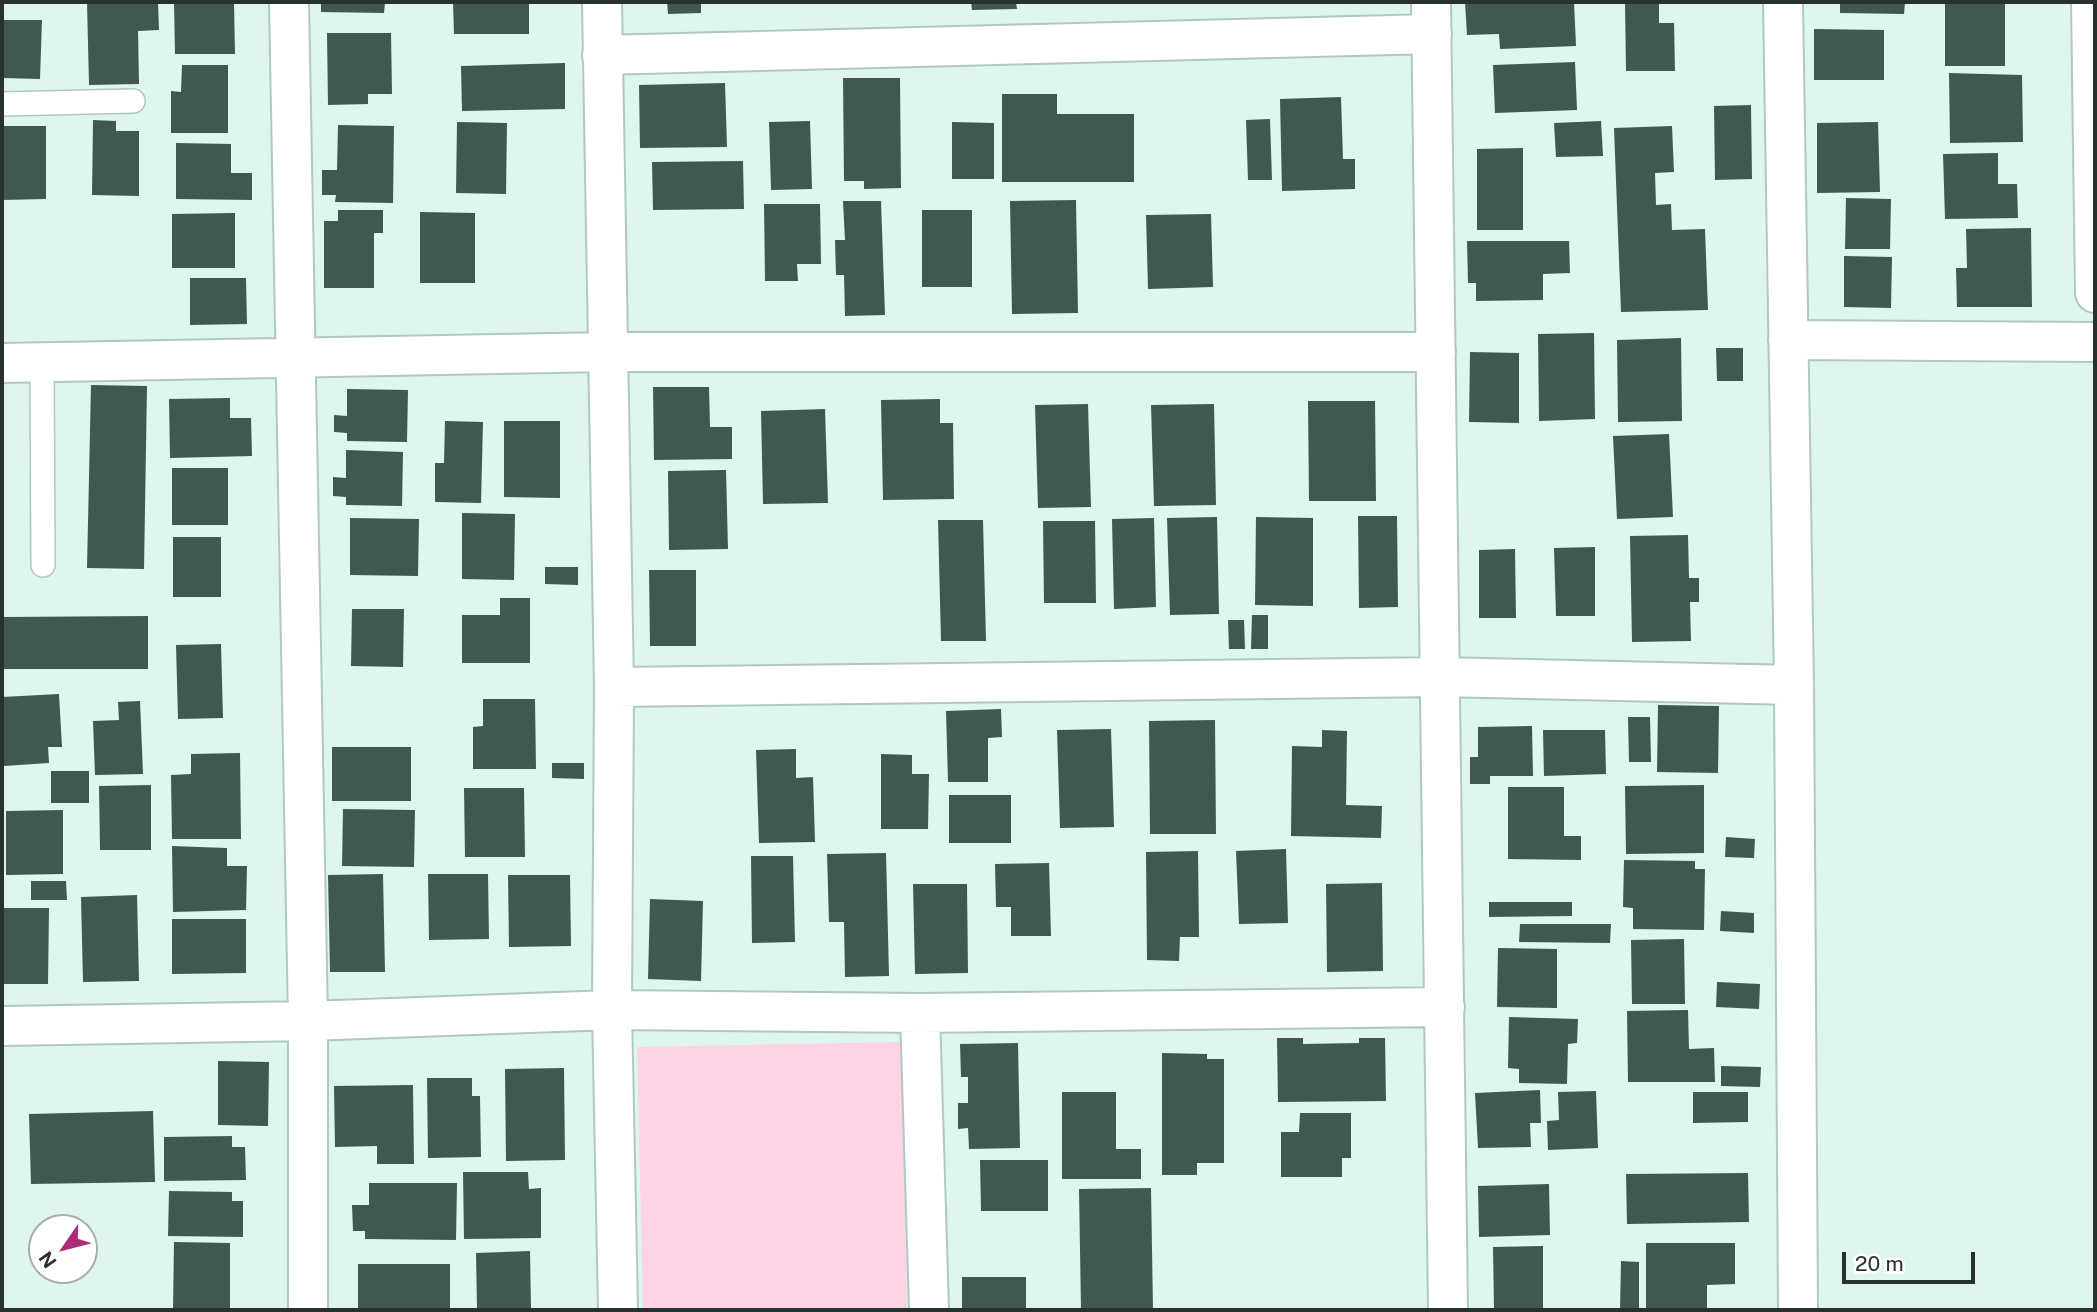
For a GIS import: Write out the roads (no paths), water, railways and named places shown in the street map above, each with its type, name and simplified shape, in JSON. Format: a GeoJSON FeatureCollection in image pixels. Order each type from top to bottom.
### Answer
{"type":"FeatureCollection","features":[{"type":"Feature","properties":{"kind":"street"},"geometry":{"type":"LineString","coordinates":[[289,2],[308,1021],[308,1310]]}},
{"type":"Feature","properties":{"kind":"street"},"geometry":{"type":"LineString","coordinates":[[603,2],[614,687],[612,1010],[618,1310]]}},
{"type":"Feature","properties":{"kind":"street"},"geometry":{"type":"LineString","coordinates":[[1783,2],[1794,685],[1798,1310]]}},
{"type":"Feature","properties":{"kind":"street"},"geometry":{"type":"LineString","coordinates":[[2091,2],[2095,293]]}},
{"type":"Feature","properties":{"kind":"street"},"geometry":{"type":"LineString","coordinates":[[602,55],[1432,18],[1448,1310]]}},
{"type":"Feature","properties":{"kind":"street"},"geometry":{"type":"LineString","coordinates":[[1788,340],[2095,342]]}},
{"type":"Feature","properties":{"kind":"street"},"geometry":{"type":"LineString","coordinates":[[2,363],[608,352],[1436,352]]}},
{"type":"Feature","properties":{"kind":"street"},"geometry":{"type":"LineString","coordinates":[[614,687],[1440,677],[1794,685]]}},
{"type":"Feature","properties":{"kind":"street"},"geometry":{"type":"LineString","coordinates":[[2,1026],[308,1021],[612,1010],[920,1013],[1445,1007]]}},
{"type":"Feature","properties":{"kind":"street"},"geometry":{"type":"LineString","coordinates":[[920,1013],[929,1310]]}},
{"type":"Feature","properties":{"kind":"lane"},"geometry":{"type":"LineString","coordinates":[[2,104],[133,101]]}},
{"type":"Feature","properties":{"kind":"lane"},"geometry":{"type":"LineString","coordinates":[[42,362],[43,565]]}}]}
